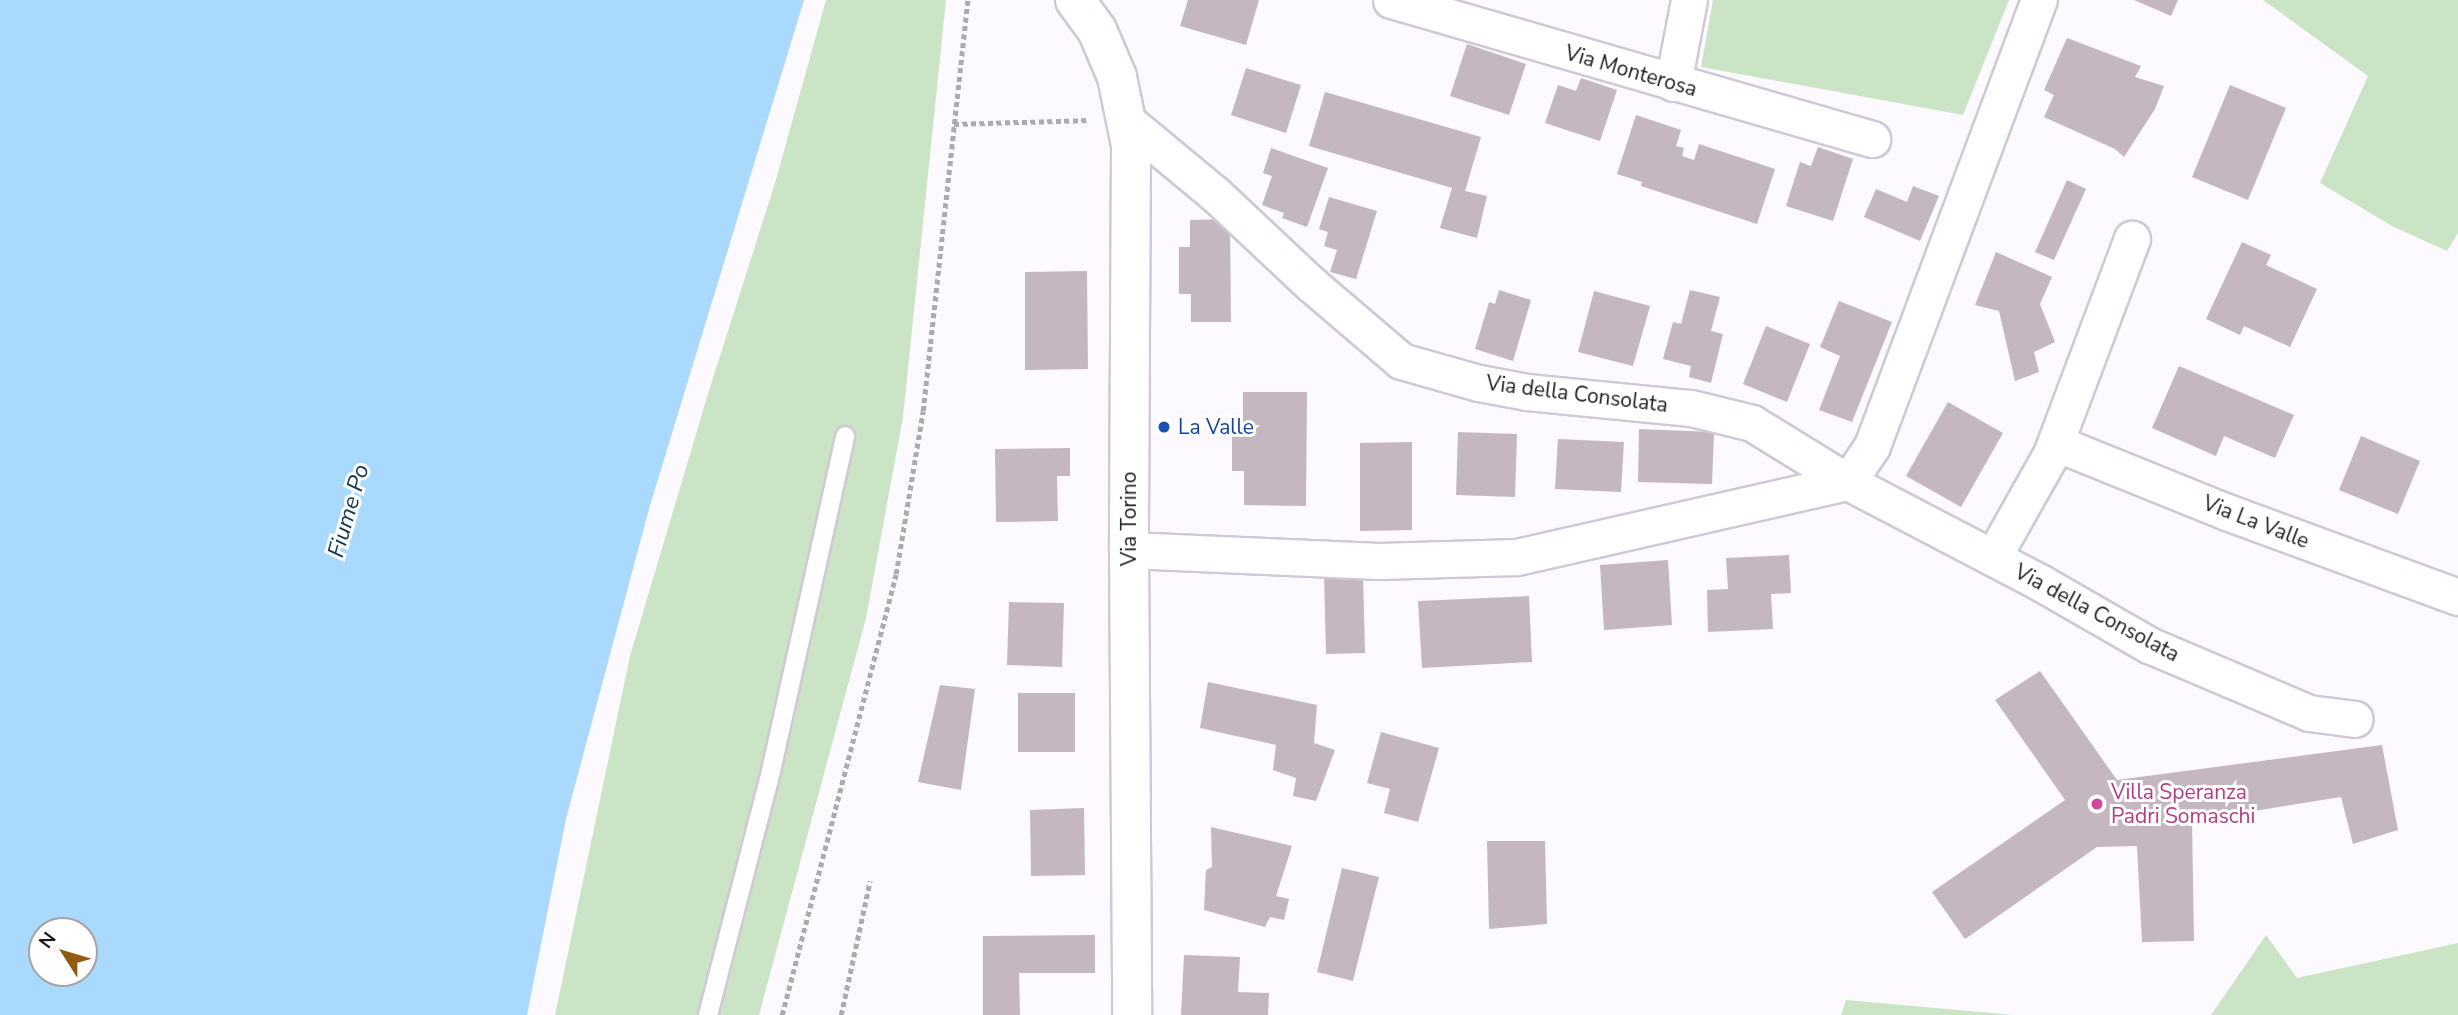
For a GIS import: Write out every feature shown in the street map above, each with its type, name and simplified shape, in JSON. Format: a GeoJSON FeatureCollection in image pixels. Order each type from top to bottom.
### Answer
{"type":"FeatureCollection","features":[{"type":"Feature","properties":{"kind":"main road","name":"Via Torino"},"geometry":{"type":"LineString","coordinates":[[1088,10],[1117,77],[1131,145],[1129,550],[1132,1015]]}},
{"type":"Feature","properties":{"kind":"street","name":"Via Monterosa"},"geometry":{"type":"LineString","coordinates":[[1391,0],[1872,139]]}},
{"type":"Feature","properties":{"kind":"street"},"geometry":{"type":"LineString","coordinates":[[1673,83],[1689,0]]}},
{"type":"Feature","properties":{"kind":"street"},"geometry":{"type":"LineString","coordinates":[[1129,550],[1379,561],[1517,557],[1848,482],[1872,446],[2039,0]]}},
{"type":"Feature","properties":{"kind":"street","name":"Via della Consolata"},"geometry":{"type":"LineString","coordinates":[[1128,122],[1215,194],[1311,284],[1401,360],[1479,383],[1527,392],[1691,408],[1752,423],[1848,482],[1993,557],[2149,645],[2309,713],[2355,719]]}},
{"type":"Feature","properties":{"kind":"street"},"geometry":{"type":"LineString","coordinates":[[1993,557],[2056,443],[2132,239]]}},
{"type":"Feature","properties":{"kind":"street","name":"Via La Valle"},"geometry":{"type":"LineString","coordinates":[[2056,443],[2227,512],[2458,597]]}},
{"type":"Feature","properties":{"kind":"lane"},"geometry":{"type":"LineString","coordinates":[[708,1015],[771,771],[845,436]]}},
{"type":"Feature","properties":{"kind":"path"},"geometry":{"type":"LineString","coordinates":[[782,1015],[896,574],[923,411],[968,0]]}},
{"type":"Feature","properties":{"kind":"path"},"geometry":{"type":"LineString","coordinates":[[954,124],[1051,120],[1128,122]]}},
{"type":"Feature","properties":{"kind":"path"},"geometry":{"type":"LineString","coordinates":[[841,1015],[870,881]]}},
{"type":"Feature","properties":{"kind":"green space"},"geometry":{"type":"Polygon","coordinates":[[[826,0],[946,0],[903,417],[866,618],[759,1015],[555,1015],[630,656],[707,397],[775,183],[826,0]]]}},
{"type":"Feature","properties":{"kind":"green space"},"geometry":{"type":"Polygon","coordinates":[[[1713,0],[2009,0],[1963,115],[1701,67],[1713,0]]]}},
{"type":"Feature","properties":{"kind":"green space"},"geometry":{"type":"Polygon","coordinates":[[[2263,0],[2458,0],[2458,233],[2447,251],[2392,226],[2320,183],[2368,76],[2263,0]]]}},
{"type":"Feature","properties":{"kind":"green space"},"geometry":{"type":"Polygon","coordinates":[[[2266,935],[2297,978],[2458,943],[2458,1015],[2211,1015],[2266,935]]]}},
{"type":"Feature","properties":{"kind":"green space"},"geometry":{"type":"Polygon","coordinates":[[[1846,1000],[2014,1015],[1841,1015],[1846,1000]]]}},
{"type":"Feature","properties":{"kind":"water","name":"Fiume Po"},"geometry":{"type":"Polygon","coordinates":[[[0,0],[804,0],[649,509],[566,819],[527,1015],[0,1015],[0,0]]]}},
{"type":"Feature","properties":{"kind":"building"},"geometry":{"type":"Polygon","coordinates":[[[1188,0],[1259,0],[1246,45],[1180,26],[1188,0]]]}},
{"type":"Feature","properties":{"kind":"building"},"geometry":{"type":"Polygon","coordinates":[[[2134,0],[2178,0],[2171,16],[2134,0]]]}},
{"type":"Feature","properties":{"kind":"building"},"geometry":{"type":"Polygon","coordinates":[[[2067,38],[2141,66],[2135,77],[2164,86],[2155,109],[2124,157],[2115,149],[2044,117],[2054,95],[2044,90],[2067,38]]]}},
{"type":"Feature","properties":{"kind":"building"},"geometry":{"type":"Polygon","coordinates":[[[1467,44],[1526,64],[1509,115],[1450,96],[1467,44]]]}},
{"type":"Feature","properties":{"kind":"building"},"geometry":{"type":"Polygon","coordinates":[[[1246,68],[1301,85],[1286,133],[1231,115],[1246,68]]]}},
{"type":"Feature","properties":{"kind":"building"},"geometry":{"type":"Polygon","coordinates":[[[1581,78],[1617,90],[1600,141],[1545,123],[1558,85],[1576,91],[1581,78]]]}},
{"type":"Feature","properties":{"kind":"building"},"geometry":{"type":"Polygon","coordinates":[[[2230,85],[2286,108],[2248,200],[2192,177],[2230,85]]]}},
{"type":"Feature","properties":{"kind":"building"},"geometry":{"type":"Polygon","coordinates":[[[1325,92],[1481,137],[1465,191],[1487,196],[1477,238],[1440,228],[1452,188],[1309,146],[1325,92]]]}},
{"type":"Feature","properties":{"kind":"building"},"geometry":{"type":"Polygon","coordinates":[[[1636,115],[1681,130],[1676,146],[1684,148],[1682,156],[1694,160],[1699,144],[1775,169],[1757,224],[1641,186],[1642,182],[1617,174],[1636,115]]]}},
{"type":"Feature","properties":{"kind":"building"},"geometry":{"type":"Polygon","coordinates":[[[1818,147],[1853,159],[1833,221],[1786,206],[1800,162],[1811,166],[1818,147]]]}},
{"type":"Feature","properties":{"kind":"building"},"geometry":{"type":"Polygon","coordinates":[[[1271,148],[1328,168],[1307,227],[1282,218],[1284,213],[1262,205],[1272,176],[1263,173],[1271,148]]]}},
{"type":"Feature","properties":{"kind":"building"},"geometry":{"type":"Polygon","coordinates":[[[2067,180],[2086,189],[2054,260],[2035,252],[2067,180]]]}},
{"type":"Feature","properties":{"kind":"building"},"geometry":{"type":"Polygon","coordinates":[[[1913,186],[1939,196],[1920,241],[1864,217],[1876,189],[1907,202],[1913,186]]]}},
{"type":"Feature","properties":{"kind":"building"},"geometry":{"type":"Polygon","coordinates":[[[1329,197],[1377,211],[1356,279],[1330,272],[1337,250],[1324,246],[1328,232],[1319,229],[1329,197]]]}},
{"type":"Feature","properties":{"kind":"building"},"geometry":{"type":"Polygon","coordinates":[[[1230,219],[1231,322],[1191,322],[1191,294],[1179,294],[1179,247],[1190,247],[1190,220],[1230,219]]]}},
{"type":"Feature","properties":{"kind":"building"},"geometry":{"type":"Polygon","coordinates":[[[2242,242],[2271,255],[2266,265],[2317,289],[2290,347],[2244,326],[2240,335],[2206,319],[2242,242]]]}},
{"type":"Feature","properties":{"kind":"building"},"geometry":{"type":"Polygon","coordinates":[[[1996,252],[2052,277],[2040,304],[2055,342],[2034,352],[2039,372],[2015,381],[1999,311],[1975,305],[1996,252]]]}},
{"type":"Feature","properties":{"kind":"building"},"geometry":{"type":"Polygon","coordinates":[[[1087,271],[1088,369],[1025,370],[1025,272],[1087,271]]]}},
{"type":"Feature","properties":{"kind":"building"},"geometry":{"type":"Polygon","coordinates":[[[1499,290],[1531,300],[1513,361],[1475,349],[1489,302],[1495,304],[1499,290]]]}},
{"type":"Feature","properties":{"kind":"building"},"geometry":{"type":"Polygon","coordinates":[[[1690,290],[1720,297],[1711,331],[1723,334],[1711,383],[1689,377],[1691,366],[1663,359],[1673,322],[1681,324],[1690,290]]]}},
{"type":"Feature","properties":{"kind":"building"},"geometry":{"type":"Polygon","coordinates":[[[1594,291],[1650,306],[1633,366],[1578,352],[1594,291]]]}},
{"type":"Feature","properties":{"kind":"building"},"geometry":{"type":"Polygon","coordinates":[[[1839,301],[1892,322],[1852,422],[1819,410],[1840,356],[1820,347],[1839,301]]]}},
{"type":"Feature","properties":{"kind":"building"},"geometry":{"type":"Polygon","coordinates":[[[1766,326],[1810,344],[1787,402],[1743,384],[1766,326]]]}},
{"type":"Feature","properties":{"kind":"building"},"geometry":{"type":"Polygon","coordinates":[[[2179,366],[2294,415],[2275,458],[2224,436],[2216,456],[2152,428],[2179,366]]]}},
{"type":"Feature","properties":{"kind":"building"},"geometry":{"type":"Polygon","coordinates":[[[1243,392],[1307,392],[1306,506],[1244,505],[1244,471],[1232,471],[1232,426],[1243,426],[1243,392]]]}},
{"type":"Feature","properties":{"kind":"building"},"geometry":{"type":"Polygon","coordinates":[[[1948,402],[2003,433],[1961,507],[1906,476],[1948,402]]]}},
{"type":"Feature","properties":{"kind":"building"},"geometry":{"type":"Polygon","coordinates":[[[1639,429],[1714,432],[1712,484],[1638,482],[1639,429]]]}},
{"type":"Feature","properties":{"kind":"building"},"geometry":{"type":"Polygon","coordinates":[[[1458,432],[1517,434],[1515,497],[1456,495],[1458,432]]]}},
{"type":"Feature","properties":{"kind":"building"},"geometry":{"type":"Polygon","coordinates":[[[2361,436],[2420,461],[2398,514],[2339,490],[2361,436]]]}},
{"type":"Feature","properties":{"kind":"building"},"geometry":{"type":"Polygon","coordinates":[[[1558,439],[1624,442],[1621,492],[1555,489],[1558,439]]]}},
{"type":"Feature","properties":{"kind":"building"},"geometry":{"type":"Polygon","coordinates":[[[1412,442],[1412,530],[1360,531],[1360,443],[1412,442]]]}},
{"type":"Feature","properties":{"kind":"building"},"geometry":{"type":"Polygon","coordinates":[[[1070,448],[1070,476],[1057,476],[1058,521],[996,522],[995,449],[1070,448]]]}},
{"type":"Feature","properties":{"kind":"building"},"geometry":{"type":"Polygon","coordinates":[[[1789,555],[1791,593],[1771,594],[1773,629],[1708,632],[1707,590],[1728,589],[1726,558],[1789,555]]]}},
{"type":"Feature","properties":{"kind":"building"},"geometry":{"type":"Polygon","coordinates":[[[1668,560],[1672,625],[1604,630],[1600,565],[1668,560]]]}},
{"type":"Feature","properties":{"kind":"building"},"geometry":{"type":"Polygon","coordinates":[[[1324,573],[1363,573],[1365,653],[1326,654],[1324,573]]]}},
{"type":"Feature","properties":{"kind":"building"},"geometry":{"type":"Polygon","coordinates":[[[1529,596],[1532,662],[1422,668],[1418,601],[1529,596]]]}},
{"type":"Feature","properties":{"kind":"building"},"geometry":{"type":"Polygon","coordinates":[[[1009,602],[1064,603],[1062,667],[1007,665],[1009,602]]]}},
{"type":"Feature","properties":{"kind":"building"},"geometry":{"type":"Polygon","coordinates":[[[2040,671],[2117,780],[2382,745],[2398,830],[2353,844],[2341,797],[2192,821],[2194,941],[2142,942],[2137,846],[2097,847],[1965,939],[1932,892],[2065,800],[1995,700],[2040,671]]]}},
{"type":"Feature","properties":{"kind":"building"},"geometry":{"type":"Polygon","coordinates":[[[1208,682],[1317,705],[1314,743],[1335,750],[1316,801],[1293,796],[1296,778],[1273,770],[1276,745],[1200,728],[1208,682]]]}},
{"type":"Feature","properties":{"kind":"building"},"geometry":{"type":"Polygon","coordinates":[[[940,685],[975,689],[961,790],[918,782],[940,685]]]}},
{"type":"Feature","properties":{"kind":"building"},"geometry":{"type":"Polygon","coordinates":[[[1018,693],[1075,693],[1075,752],[1018,752],[1018,693]]]}},
{"type":"Feature","properties":{"kind":"building"},"geometry":{"type":"Polygon","coordinates":[[[1381,732],[1439,748],[1418,822],[1384,813],[1390,789],[1367,783],[1381,732]]]}},
{"type":"Feature","properties":{"kind":"building"},"geometry":{"type":"Polygon","coordinates":[[[1084,808],[1085,875],[1031,876],[1030,810],[1084,808]]]}},
{"type":"Feature","properties":{"kind":"building"},"geometry":{"type":"Polygon","coordinates":[[[1211,827],[1292,846],[1276,896],[1289,899],[1284,920],[1270,917],[1265,927],[1204,910],[1206,870],[1212,867],[1211,827]]]}},
{"type":"Feature","properties":{"kind":"building"},"geometry":{"type":"Polygon","coordinates":[[[1487,841],[1545,841],[1547,924],[1489,929],[1487,841]]]}},
{"type":"Feature","properties":{"kind":"building"},"geometry":{"type":"Polygon","coordinates":[[[1342,868],[1379,877],[1353,981],[1317,972],[1342,868]]]}},
{"type":"Feature","properties":{"kind":"building"},"geometry":{"type":"Polygon","coordinates":[[[1095,935],[1095,973],[1019,973],[1020,1015],[983,1015],[983,936],[1095,935]]]}},
{"type":"Feature","properties":{"kind":"building"},"geometry":{"type":"Polygon","coordinates":[[[1184,955],[1240,957],[1238,992],[1269,993],[1268,1015],[1181,1015],[1184,955]]]}},
{"type":"Feature","properties":{"kind":"place","name":"La Valle"},"geometry":{"type":"Point","coordinates":[1164,427]}},
{"type":"Feature","properties":{"kind":"place","name":"Villa Speranza Padri Somaschi"},"geometry":{"type":"Point","coordinates":[2097,804]}}]}
